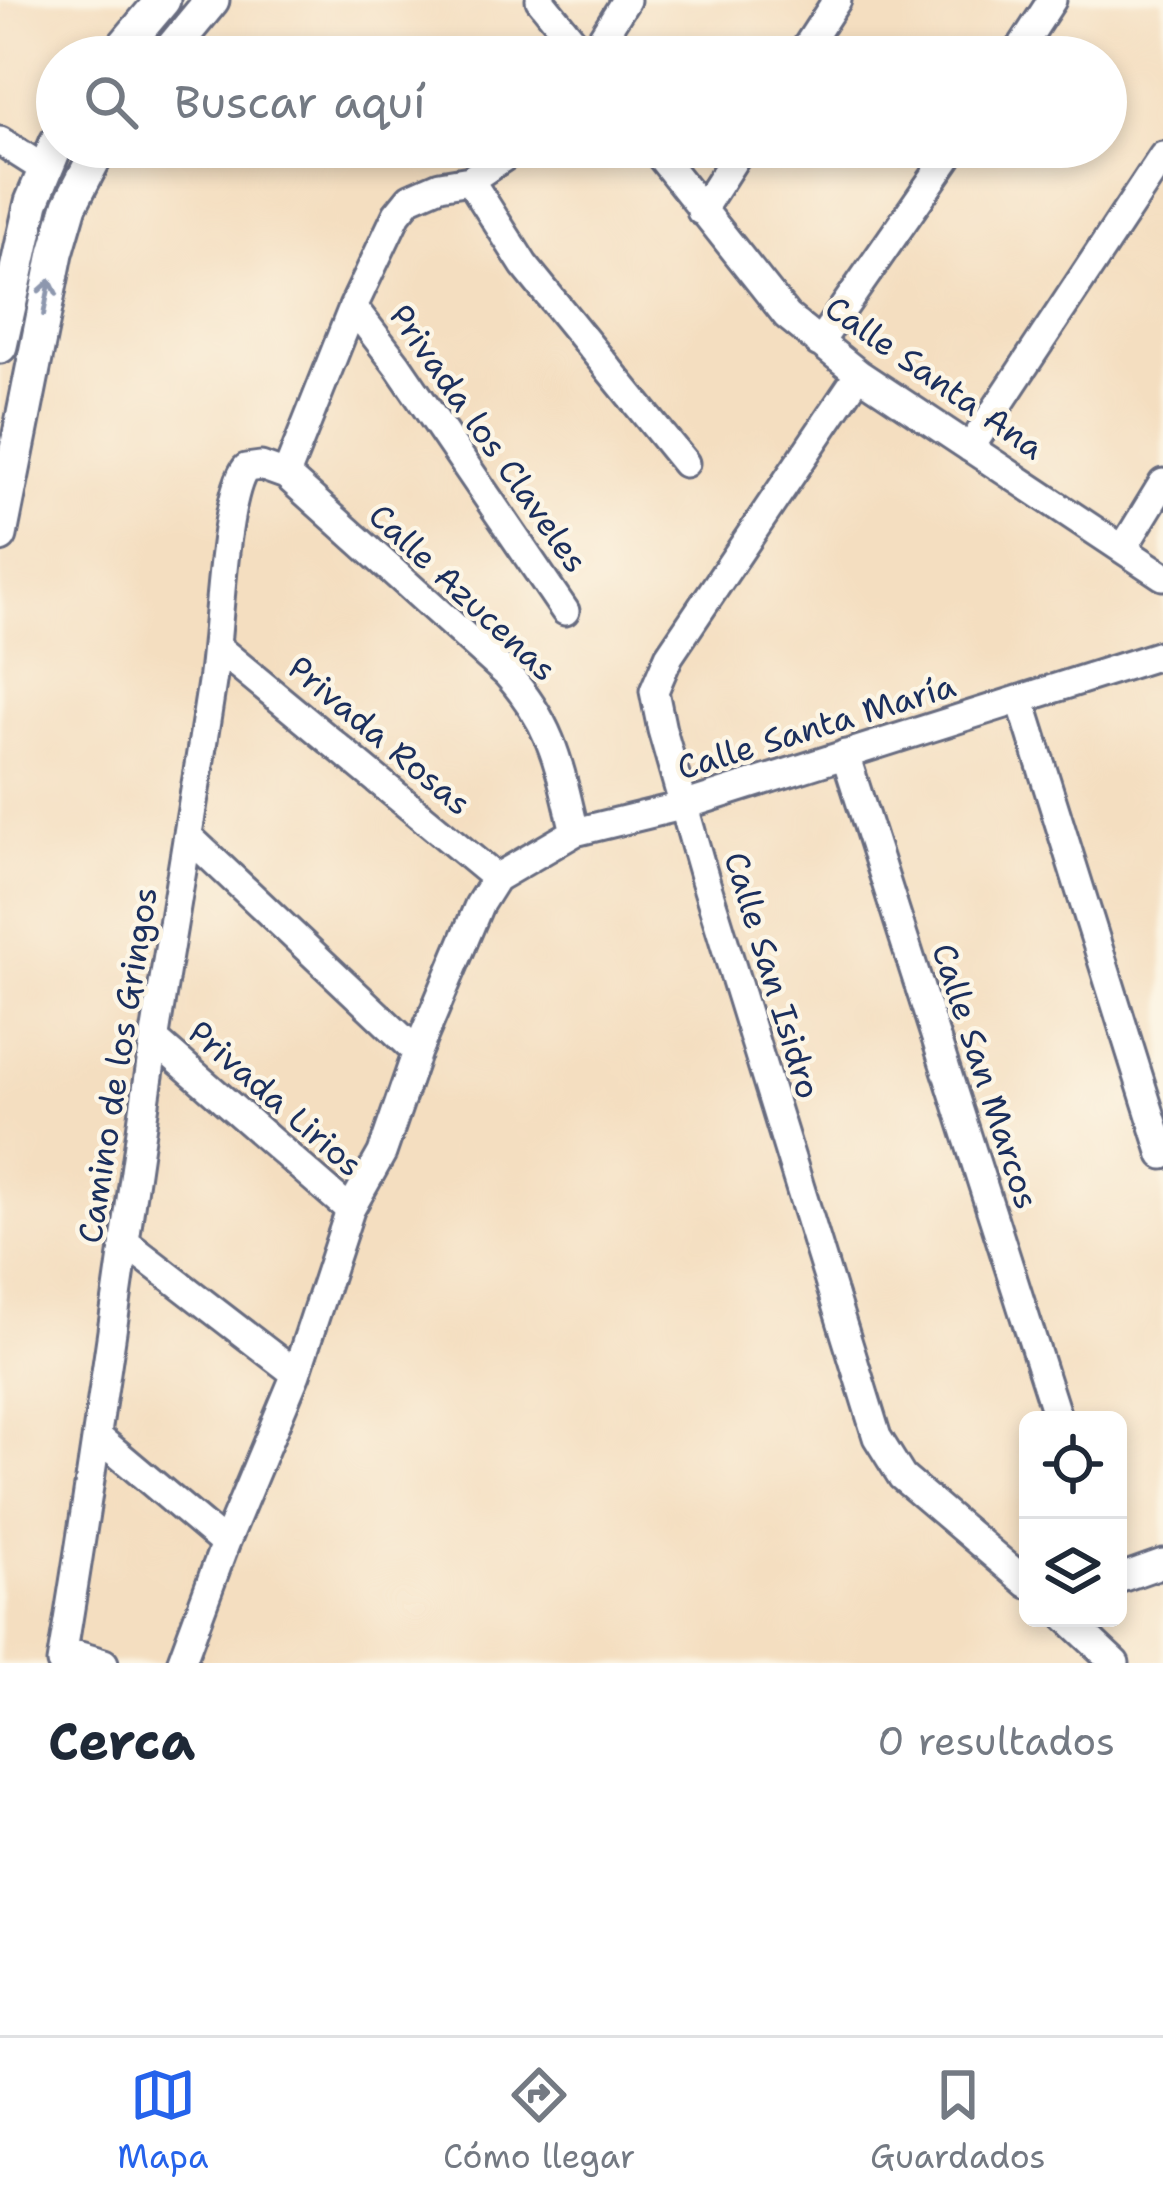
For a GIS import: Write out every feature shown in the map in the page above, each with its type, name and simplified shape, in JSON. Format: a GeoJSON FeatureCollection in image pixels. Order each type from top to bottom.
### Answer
{"type":"FeatureCollection","features":[{"type":"Feature","properties":{"kind":"main road"},"geometry":{"type":"LineString","coordinates":[[133,36],[163,0]]}},
{"type":"Feature","properties":{"kind":"main road"},"geometry":{"type":"LineString","coordinates":[[182,36],[212,0]]}},
{"type":"Feature","properties":{"kind":"main road"},"geometry":{"type":"LineString","coordinates":[[0,346],[32,202],[46,168]]}},
{"type":"Feature","properties":{"kind":"main road"},"geometry":{"type":"LineString","coordinates":[[0,536],[56,253],[70,205],[89,168]]}},
{"type":"Feature","properties":{"kind":"street"},"geometry":{"type":"LineString","coordinates":[[540,0],[570,36]]}},
{"type":"Feature","properties":{"kind":"street"},"geometry":{"type":"LineString","coordinates":[[602,36],[626,0]]}},
{"type":"Feature","properties":{"kind":"street"},"geometry":{"type":"LineString","coordinates":[[814,36],[837,0]]}},
{"type":"Feature","properties":{"kind":"street"},"geometry":{"type":"LineString","coordinates":[[1029,36],[1052,0]]}},
{"type":"Feature","properties":{"kind":"street"},"geometry":{"type":"LineString","coordinates":[[0,140],[36,151]]}},
{"type":"Feature","properties":{"kind":"street"},"geometry":{"type":"LineString","coordinates":[[970,448],[1163,156]]}},
{"type":"Feature","properties":{"kind":"street"},"geometry":{"type":"LineString","coordinates":[[286,475],[353,308],[397,214],[410,198],[440,185],[470,180],[488,168]]}},
{"type":"Feature","properties":{"kind":"street","name":"Calle Santa Ana"},"geometry":{"type":"LineString","coordinates":[[669,168],[758,285],[819,344],[1163,576]]}},
{"type":"Feature","properties":{"kind":"street"},"geometry":{"type":"LineString","coordinates":[[701,211],[729,168]]}},
{"type":"Feature","properties":{"kind":"street"},"geometry":{"type":"LineString","coordinates":[[819,344],[941,168]]}},
{"type":"Feature","properties":{"kind":"street"},"geometry":{"type":"LineString","coordinates":[[470,180],[524,265],[685,463]]}},
{"type":"Feature","properties":{"kind":"street","name":"Privada los Claveles"},"geometry":{"type":"LineString","coordinates":[[353,308],[565,610]]}},
{"type":"Feature","properties":{"kind":"street","name":"Calle San Isidro"},"geometry":{"type":"LineString","coordinates":[[859,374],[659,672],[654,691],[705,880],[877,1437],[902,1477],[1019,1576]]}},
{"type":"Feature","properties":{"kind":"street","name":"Camino de los Gringos"},"geometry":{"type":"LineString","coordinates":[[62,1657],[99,1438],[240,476],[254,465],[286,475]]}},
{"type":"Feature","properties":{"kind":"street","name":"Calle Azucenas"},"geometry":{"type":"LineString","coordinates":[[286,475],[507,674],[533,704],[548,731],[575,832]]}},
{"type":"Feature","properties":{"kind":"street"},"geometry":{"type":"LineString","coordinates":[[1124,547],[1163,483]]}},
{"type":"Feature","properties":{"kind":"street","name":"Privada Rosas"},"geometry":{"type":"LineString","coordinates":[[218,648],[496,878]]}},
{"type":"Feature","properties":{"kind":"street","name":"Calle Santa María"},"geometry":{"type":"LineString","coordinates":[[496,878],[575,832],[686,805],[1163,654]]}},
{"type":"Feature","properties":{"kind":"street"},"geometry":{"type":"LineString","coordinates":[[1021,700],[1163,1155]]}},
{"type":"Feature","properties":{"kind":"street","name":"Calle San Marcos"},"geometry":{"type":"LineString","coordinates":[[845,754],[1055,1411]]}},
{"type":"Feature","properties":{"kind":"street"},"geometry":{"type":"LineString","coordinates":[[189,837],[417,1052]]}},
{"type":"Feature","properties":{"kind":"street"},"geometry":{"type":"LineString","coordinates":[[181,1663],[224,1544],[296,1375],[350,1210],[382,1154],[417,1052],[479,905],[496,878]]}},
{"type":"Feature","properties":{"kind":"street","name":"Privada Lirios"},"geometry":{"type":"LineString","coordinates":[[155,1040],[350,1210]]}},
{"type":"Feature","properties":{"kind":"street"},"geometry":{"type":"LineString","coordinates":[[126,1243],[296,1375]]}},
{"type":"Feature","properties":{"kind":"street"},"geometry":{"type":"LineString","coordinates":[[99,1438],[224,1544]]}},
{"type":"Feature","properties":{"kind":"street"},"geometry":{"type":"LineString","coordinates":[[1127,1576],[1163,1563]]}},
{"type":"Feature","properties":{"kind":"street"},"geometry":{"type":"LineString","coordinates":[[1077,1627],[1115,1663]]}},
{"type":"Feature","properties":{"kind":"street"},"geometry":{"type":"LineString","coordinates":[[62,1657],[104,1663]]}}]}
